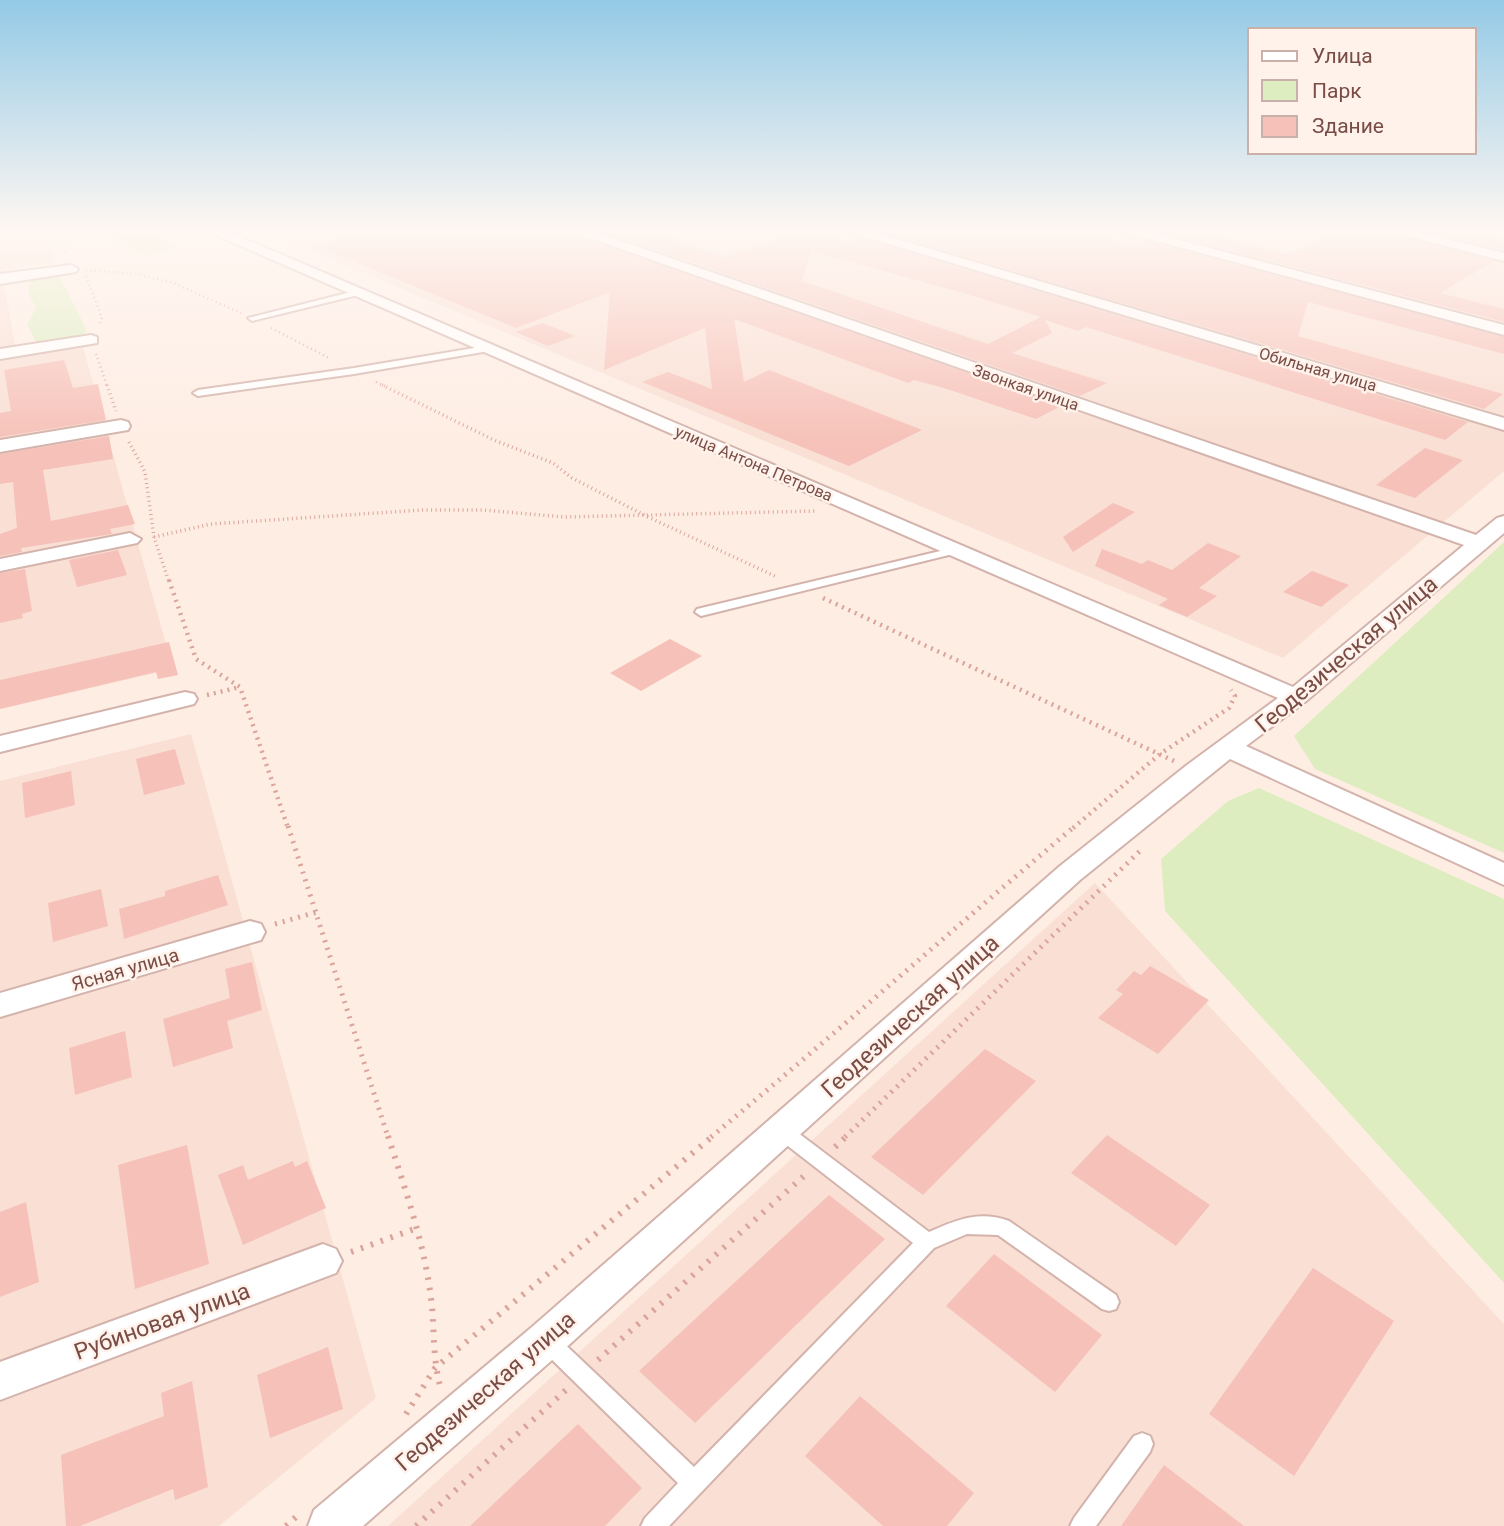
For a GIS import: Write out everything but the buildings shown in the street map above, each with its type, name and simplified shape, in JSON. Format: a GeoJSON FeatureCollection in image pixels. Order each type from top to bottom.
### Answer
{"type":"FeatureCollection","features":[{"type":"Feature","properties":{"kind":"street","name":"улица Антона Петрова"},"geometry":{"type":"LineString","coordinates":[[374,301],[1296,697]]}},
{"type":"Feature","properties":{"kind":"street","name":"Звонкая улица"},"geometry":{"type":"LineString","coordinates":[[780,301],[1479,543]]}},
{"type":"Feature","properties":{"kind":"street","name":"Обильная улица"},"geometry":{"type":"LineString","coordinates":[[1090,301],[1504,424]]}},
{"type":"Feature","properties":{"kind":"street"},"geometry":{"type":"LineString","coordinates":[[1394,301],[1504,330]]}},
{"type":"Feature","properties":{"kind":"street"},"geometry":{"type":"LineString","coordinates":[[0,354],[91,340]]}},
{"type":"Feature","properties":{"kind":"street"},"geometry":{"type":"LineString","coordinates":[[0,446],[121,426]]}},
{"type":"Feature","properties":{"kind":"street","name":"Геодезическая улица"},"geometry":{"type":"LineString","coordinates":[[318,1516],[451,1419],[546,1340],[1070,873],[1196,771],[1296,697],[1504,522]]}},
{"type":"Feature","properties":{"kind":"street"},"geometry":{"type":"LineString","coordinates":[[0,565],[130,539]]}},
{"type":"Feature","properties":{"kind":"street"},"geometry":{"type":"LineString","coordinates":[[0,744],[185,699]]}},
{"type":"Feature","properties":{"kind":"street"},"geometry":{"type":"LineString","coordinates":[[1230,748],[1504,876]]}},
{"type":"Feature","properties":{"kind":"street","name":"Ясная улица"},"geometry":{"type":"LineString","coordinates":[[0,1005],[250,932]]}},
{"type":"Feature","properties":{"kind":"street","name":"Рубиновая улица"},"geometry":{"type":"LineString","coordinates":[[0,1381],[323,1261]]}},
{"type":"Feature","properties":{"kind":"lane"},"geometry":{"type":"LineString","coordinates":[[252,318],[321,301]]}},
{"type":"Feature","properties":{"kind":"lane"},"geometry":{"type":"LineString","coordinates":[[198,393],[354,372],[486,349]]}},
{"type":"Feature","properties":{"kind":"lane"},"geometry":{"type":"LineString","coordinates":[[701,612],[957,550]]}},
{"type":"Feature","properties":{"kind":"lane"},"geometry":{"type":"LineString","coordinates":[[782,1130],[927,1242]]}},
{"type":"Feature","properties":{"kind":"lane"},"geometry":{"type":"LineString","coordinates":[[653,1526],[927,1242],[966,1225],[1002,1227],[1109,1301]]}},
{"type":"Feature","properties":{"kind":"lane"},"geometry":{"type":"LineString","coordinates":[[546,1340],[694,1483]]}},
{"type":"Feature","properties":{"kind":"lane"},"geometry":{"type":"LineString","coordinates":[[1082,1526],[1142,1444]]}},
{"type":"Feature","properties":{"kind":"path"},"geometry":{"type":"LineString","coordinates":[[96,301],[102,318],[91,340],[121,426],[145,472],[154,537],[196,659],[240,687],[317,912],[417,1228],[430,1297],[435,1368],[451,1419]]}},
{"type":"Feature","properties":{"kind":"path"},"geometry":{"type":"LineString","coordinates":[[214,301],[496,441],[553,463],[572,478],[648,517],[1176,762]]}},
{"type":"Feature","properties":{"kind":"path"},"geometry":{"type":"LineString","coordinates":[[154,537],[211,524],[422,510],[483,510],[564,517],[648,517],[861,509]]}},
{"type":"Feature","properties":{"kind":"path"},"geometry":{"type":"LineString","coordinates":[[398,1421],[408,1412],[435,1368],[865,1009],[898,975],[1160,754],[1229,708],[1235,696],[1228,685]]}},
{"type":"Feature","properties":{"kind":"path"},"geometry":{"type":"LineString","coordinates":[[185,699],[240,687]]}},
{"type":"Feature","properties":{"kind":"path"},"geometry":{"type":"LineString","coordinates":[[416,1526],[821,1161],[1148,844]]}},
{"type":"Feature","properties":{"kind":"path"},"geometry":{"type":"LineString","coordinates":[[250,932],[317,912]]}},
{"type":"Feature","properties":{"kind":"path"},"geometry":{"type":"LineString","coordinates":[[323,1261],[417,1228]]}},
{"type":"Feature","properties":{"kind":"path"},"geometry":{"type":"LineString","coordinates":[[286,1526],[318,1516]]}},
{"type":"Feature","properties":{"kind":"shaded area"},"geometry":{"type":"Polygon","coordinates":[[[0,301],[7,301],[17,357],[83,347],[173,669],[0,709],[0,301]]]}},
{"type":"Feature","properties":{"kind":"shaded area"},"geometry":{"type":"Polygon","coordinates":[[[431,301],[1504,301],[1504,471],[1283,658],[431,301]]]}},
{"type":"Feature","properties":{"kind":"shaded area"},"geometry":{"type":"Polygon","coordinates":[[[191,734],[376,1398],[219,1526],[0,1526],[0,781],[191,734]]]}},
{"type":"Feature","properties":{"kind":"shaded area"},"geometry":{"type":"Polygon","coordinates":[[[1095,883],[1504,1324],[1504,1526],[388,1526],[1095,883]]]}},
{"type":"Feature","properties":{"kind":"green space"},"geometry":{"type":"Polygon","coordinates":[[[32,301],[72,301],[87,331],[77,341],[36,342],[27,325],[36,307],[32,301]]]}},
{"type":"Feature","properties":{"kind":"green space"},"geometry":{"type":"Polygon","coordinates":[[[1504,542],[1504,853],[1315,769],[1294,736],[1504,542]]]}},
{"type":"Feature","properties":{"kind":"green space"},"geometry":{"type":"Polygon","coordinates":[[[1259,788],[1504,899],[1504,1283],[1165,911],[1161,859],[1228,801],[1259,788]]]}}]}
